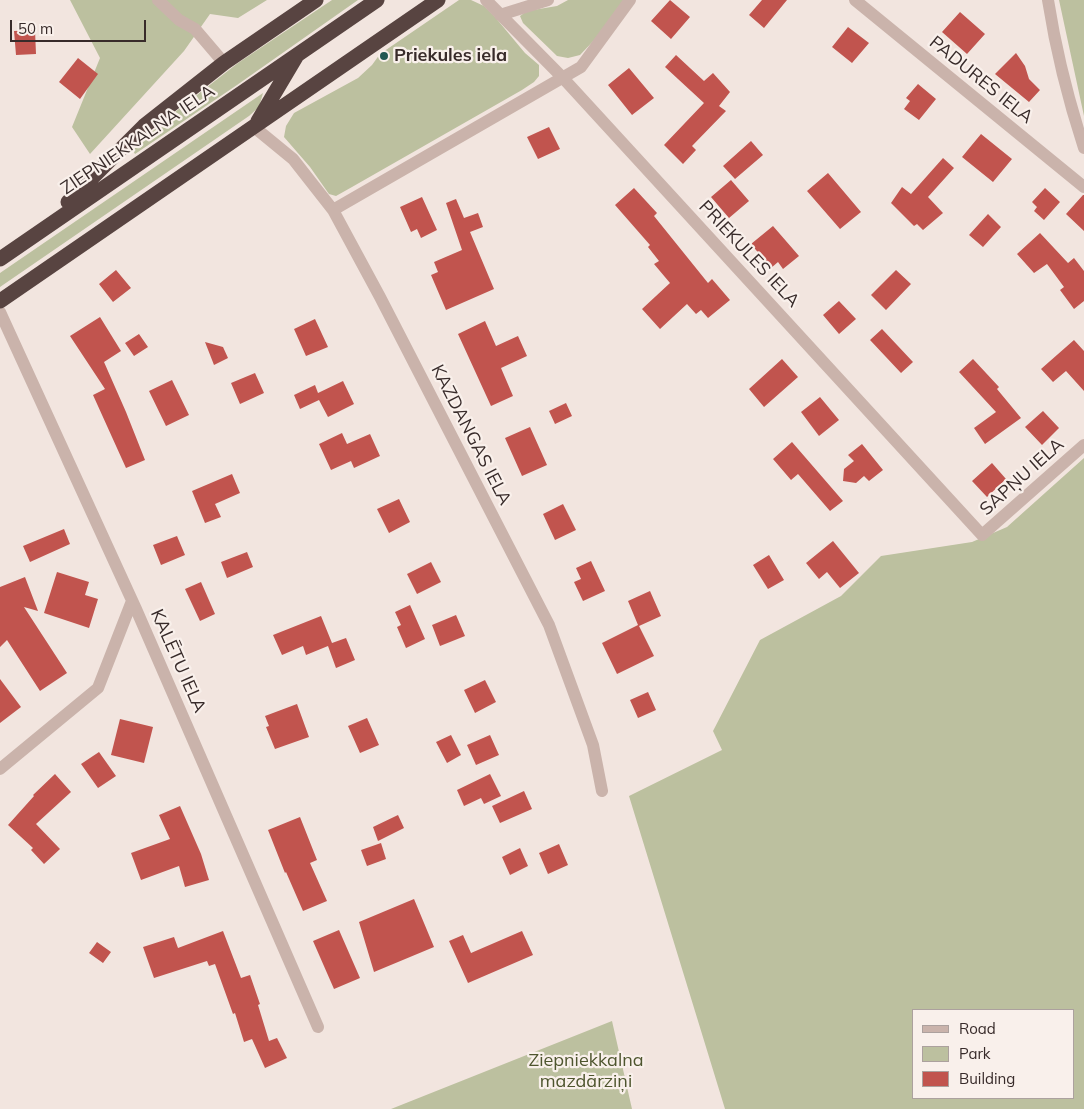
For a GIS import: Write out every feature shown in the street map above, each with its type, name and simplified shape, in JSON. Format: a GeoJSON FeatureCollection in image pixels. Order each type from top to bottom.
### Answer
{"type":"FeatureCollection","features":[{"type":"Feature","properties":{"kind":"highway"},"geometry":{"type":"LineString","coordinates":[[42,229],[144,126],[224,63],[316,0]]}},
{"type":"Feature","properties":{"kind":"highway","name":"ZIEPNIEKKALNA IELA"},"geometry":{"type":"LineString","coordinates":[[0,259],[377,0]]}},
{"type":"Feature","properties":{"kind":"highway","name":"ZIEPNIEKKALNA IELA"},"geometry":{"type":"LineString","coordinates":[[0,301],[438,0]]}},
{"type":"Feature","properties":{"kind":"highway","name":"ZIEPNIEKKALNA IELA"},"geometry":{"type":"LineString","coordinates":[[254,127],[298,53]]}},
{"type":"Feature","properties":{"kind":"street"},"geometry":{"type":"LineString","coordinates":[[158,0],[179,20],[195,29],[224,63]]}},
{"type":"Feature","properties":{"kind":"street","name":"PRIEKULES IELA"},"geometry":{"type":"LineString","coordinates":[[486,0],[563,78],[982,535]]}},
{"type":"Feature","properties":{"kind":"street"},"geometry":{"type":"LineString","coordinates":[[500,15],[548,0]]}},
{"type":"Feature","properties":{"kind":"street"},"geometry":{"type":"LineString","coordinates":[[333,210],[581,67],[630,0]]}},
{"type":"Feature","properties":{"kind":"street","name":"PADURES IELA"},"geometry":{"type":"LineString","coordinates":[[855,0],[1084,187]]}},
{"type":"Feature","properties":{"kind":"street"},"geometry":{"type":"LineString","coordinates":[[1048,0],[1054,42],[1068,99],[1084,148]]}},
{"type":"Feature","properties":{"kind":"street","name":"KAZDANGAS IELA"},"geometry":{"type":"LineString","coordinates":[[254,127],[293,159],[333,210],[549,625],[593,745],[602,791]]}},
{"type":"Feature","properties":{"kind":"street","name":"KALĒTU IELA"},"geometry":{"type":"LineString","coordinates":[[0,312],[132,601],[318,1027]]}},
{"type":"Feature","properties":{"kind":"street","name":"SAPŅU IELA"},"geometry":{"type":"LineString","coordinates":[[982,535],[1084,445]]}},
{"type":"Feature","properties":{"kind":"street"},"geometry":{"type":"LineString","coordinates":[[0,769],[98,688],[132,601]]}},
{"type":"Feature","properties":{"kind":"green space"},"geometry":{"type":"Polygon","coordinates":[[[70,0],[267,0],[238,18],[210,14],[184,51],[90,154],[72,127],[100,58],[70,0]]]}},
{"type":"Feature","properties":{"kind":"green space"},"geometry":{"type":"Polygon","coordinates":[[[332,0],[358,0],[135,154],[132,149],[175,112],[238,63],[332,0]]]}},
{"type":"Feature","properties":{"kind":"green space"},"geometry":{"type":"Polygon","coordinates":[[[459,0],[471,0],[484,6],[525,53],[539,65],[539,76],[522,90],[336,196],[329,194],[310,167],[284,137],[286,126],[294,113],[358,78],[372,65],[380,54],[459,0]]]}},
{"type":"Feature","properties":{"kind":"green space"},"geometry":{"type":"Polygon","coordinates":[[[568,0],[624,0],[600,34],[580,55],[568,58],[557,56],[523,23],[520,16],[527,11],[557,6],[568,0]]]}},
{"type":"Feature","properties":{"kind":"green space"},"geometry":{"type":"Polygon","coordinates":[[[1059,0],[1084,0],[1084,116],[1059,0]]]}},
{"type":"Feature","properties":{"kind":"green space"},"geometry":{"type":"Polygon","coordinates":[[[263,93],[259,107],[249,116],[0,287],[0,273],[263,93]]]}},
{"type":"Feature","properties":{"kind":"green space"},"geometry":{"type":"Polygon","coordinates":[[[1084,458],[1084,1109],[725,1109],[629,796],[722,750],[713,731],[760,640],[841,596],[881,556],[972,542],[1007,527],[1084,458]]]}},
{"type":"Feature","properties":{"kind":"green space","name":"Ziepniekkalna mazdārziņi"},"geometry":{"type":"Polygon","coordinates":[[[612,1021],[632,1109],[391,1109],[612,1021]]]}},
{"type":"Feature","properties":{"kind":"building"},"geometry":{"type":"Polygon","coordinates":[[[670,0],[690,17],[671,39],[651,21],[670,0]]]}},
{"type":"Feature","properties":{"kind":"building"},"geometry":{"type":"Polygon","coordinates":[[[762,0],[787,0],[764,28],[749,15],[762,0]]]}},
{"type":"Feature","properties":{"kind":"building"},"geometry":{"type":"Polygon","coordinates":[[[960,12],[985,34],[967,54],[942,32],[960,12]]]}},
{"type":"Feature","properties":{"kind":"building"},"geometry":{"type":"Polygon","coordinates":[[[848,27],[869,43],[852,63],[832,47],[848,27]]]}},
{"type":"Feature","properties":{"kind":"building"},"geometry":{"type":"Polygon","coordinates":[[[35,30],[36,54],[16,55],[14,31],[35,30]]]}},
{"type":"Feature","properties":{"kind":"building"},"geometry":{"type":"Polygon","coordinates":[[[1016,53],[1025,66],[1029,79],[1040,90],[1029,102],[995,74],[1016,53]]]}},
{"type":"Feature","properties":{"kind":"building"},"geometry":{"type":"Polygon","coordinates":[[[676,55],[704,81],[713,73],[730,92],[719,106],[726,111],[692,146],[696,150],[683,164],[664,145],[704,103],[665,67],[676,55]]]}},
{"type":"Feature","properties":{"kind":"building"},"geometry":{"type":"Polygon","coordinates":[[[78,58],[98,74],[80,99],[59,82],[78,58]]]}},
{"type":"Feature","properties":{"kind":"building"},"geometry":{"type":"Polygon","coordinates":[[[629,68],[654,98],[632,115],[608,85],[629,68]]]}},
{"type":"Feature","properties":{"kind":"building"},"geometry":{"type":"Polygon","coordinates":[[[918,84],[936,99],[919,120],[904,109],[910,101],[906,98],[918,84]]]}},
{"type":"Feature","properties":{"kind":"building"},"geometry":{"type":"Polygon","coordinates":[[[549,127],[560,149],[538,159],[527,137],[549,127]]]}},
{"type":"Feature","properties":{"kind":"building"},"geometry":{"type":"Polygon","coordinates":[[[981,134],[1012,159],[993,182],[962,157],[981,134]]]}},
{"type":"Feature","properties":{"kind":"building"},"geometry":{"type":"Polygon","coordinates":[[[751,141],[763,155],[735,179],[723,166],[751,141]]]}},
{"type":"Feature","properties":{"kind":"building"},"geometry":{"type":"Polygon","coordinates":[[[943,158],[954,168],[928,197],[943,213],[923,230],[917,224],[914,226],[891,203],[902,187],[911,194],[943,158]]]}},
{"type":"Feature","properties":{"kind":"building"},"geometry":{"type":"Polygon","coordinates":[[[828,173],[861,212],[840,229],[807,191],[828,173]]]}},
{"type":"Feature","properties":{"kind":"building"},"geometry":{"type":"Polygon","coordinates":[[[731,180],[749,201],[729,218],[711,197],[731,180]]]}},
{"type":"Feature","properties":{"kind":"building"},"geometry":{"type":"Polygon","coordinates":[[[634,188],[657,213],[654,216],[708,283],[712,279],[730,300],[708,318],[701,310],[696,314],[687,304],[660,329],[642,309],[670,283],[654,264],[659,261],[648,247],[650,245],[615,205],[634,188]]]}},
{"type":"Feature","properties":{"kind":"building"},"geometry":{"type":"Polygon","coordinates":[[[1045,188],[1060,202],[1044,220],[1034,211],[1037,207],[1032,202],[1045,188]]]}},
{"type":"Feature","properties":{"kind":"building"},"geometry":{"type":"Polygon","coordinates":[[[1084,195],[1084,231],[1066,214],[1084,195]]]}},
{"type":"Feature","properties":{"kind":"building"},"geometry":{"type":"Polygon","coordinates":[[[422,197],[437,230],[421,238],[417,229],[411,232],[400,207],[422,197]]]}},
{"type":"Feature","properties":{"kind":"building"},"geometry":{"type":"Polygon","coordinates":[[[456,199],[464,218],[478,213],[483,227],[470,232],[494,289],[446,310],[431,275],[438,272],[434,262],[462,250],[446,203],[456,199]]]}},
{"type":"Feature","properties":{"kind":"building"},"geometry":{"type":"Polygon","coordinates":[[[988,214],[1001,227],[983,247],[969,235],[988,214]]]}},
{"type":"Feature","properties":{"kind":"building"},"geometry":{"type":"Polygon","coordinates":[[[773,226],[799,256],[783,269],[778,262],[771,268],[751,244],[773,226]]]}},
{"type":"Feature","properties":{"kind":"building"},"geometry":{"type":"Polygon","coordinates":[[[1040,233],[1068,263],[1074,258],[1084,271],[1084,301],[1074,309],[1060,290],[1064,287],[1047,264],[1034,273],[1017,254],[1040,233]]]}},
{"type":"Feature","properties":{"kind":"building"},"geometry":{"type":"Polygon","coordinates":[[[116,270],[131,288],[113,302],[99,284],[116,270]]]}},
{"type":"Feature","properties":{"kind":"building"},"geometry":{"type":"Polygon","coordinates":[[[896,270],[911,284],[886,310],[871,295],[896,270]]]}},
{"type":"Feature","properties":{"kind":"building"},"geometry":{"type":"Polygon","coordinates":[[[839,301],[856,319],[839,334],[823,315],[839,301]]]}},
{"type":"Feature","properties":{"kind":"building"},"geometry":{"type":"Polygon","coordinates":[[[100,317],[121,351],[104,362],[145,460],[126,468],[93,395],[105,389],[70,336],[100,317]]]}},
{"type":"Feature","properties":{"kind":"building"},"geometry":{"type":"Polygon","coordinates":[[[315,319],[328,347],[306,356],[294,329],[315,319]]]}},
{"type":"Feature","properties":{"kind":"building"},"geometry":{"type":"Polygon","coordinates":[[[485,321],[496,346],[518,336],[527,356],[501,368],[513,396],[491,406],[458,334],[485,321]]]}},
{"type":"Feature","properties":{"kind":"building"},"geometry":{"type":"Polygon","coordinates":[[[882,329],[913,362],[901,373],[870,340],[882,329]]]}},
{"type":"Feature","properties":{"kind":"building"},"geometry":{"type":"Polygon","coordinates":[[[139,334],[148,347],[134,356],[125,343],[139,334]]]}},
{"type":"Feature","properties":{"kind":"building"},"geometry":{"type":"Polygon","coordinates":[[[1074,340],[1084,351],[1084,391],[1066,371],[1053,382],[1041,369],[1074,340]]]}},
{"type":"Feature","properties":{"kind":"building"},"geometry":{"type":"Polygon","coordinates":[[[205,342],[223,347],[228,358],[214,365],[205,342]]]}},
{"type":"Feature","properties":{"kind":"building"},"geometry":{"type":"Polygon","coordinates":[[[782,359],[798,377],[764,407],[749,389],[782,359]]]}},
{"type":"Feature","properties":{"kind":"building"},"geometry":{"type":"Polygon","coordinates":[[[973,359],[999,387],[997,389],[1021,418],[985,444],[974,428],[996,412],[959,372],[973,359]]]}},
{"type":"Feature","properties":{"kind":"building"},"geometry":{"type":"Polygon","coordinates":[[[255,373],[264,393],[240,404],[231,383],[255,373]]]}},
{"type":"Feature","properties":{"kind":"building"},"geometry":{"type":"Polygon","coordinates":[[[172,380],[189,415],[166,426],[149,391],[172,380]]]}},
{"type":"Feature","properties":{"kind":"building"},"geometry":{"type":"Polygon","coordinates":[[[343,381],[354,404],[328,417],[319,400],[300,409],[294,395],[315,385],[318,393],[343,381]]]}},
{"type":"Feature","properties":{"kind":"building"},"geometry":{"type":"Polygon","coordinates":[[[820,397],[839,420],[819,436],[801,412],[820,397]]]}},
{"type":"Feature","properties":{"kind":"building"},"geometry":{"type":"Polygon","coordinates":[[[566,403],[572,416],[555,424],[549,411],[566,403]]]}},
{"type":"Feature","properties":{"kind":"building"},"geometry":{"type":"Polygon","coordinates":[[[1043,411],[1059,428],[1042,445],[1025,427],[1043,411]]]}},
{"type":"Feature","properties":{"kind":"building"},"geometry":{"type":"Polygon","coordinates":[[[530,427],[547,465],[522,476],[505,438],[530,427]]]}},
{"type":"Feature","properties":{"kind":"building"},"geometry":{"type":"Polygon","coordinates":[[[342,433],[347,444],[370,434],[380,456],[354,468],[351,461],[331,470],[319,444],[342,433]]]}},
{"type":"Feature","properties":{"kind":"building"},"geometry":{"type":"Polygon","coordinates":[[[792,442],[843,501],[830,511],[798,474],[791,480],[773,459],[792,442]]]}},
{"type":"Feature","properties":{"kind":"building"},"geometry":{"type":"Polygon","coordinates":[[[862,444],[883,470],[869,481],[864,476],[856,483],[843,481],[844,469],[854,461],[848,455],[862,444]]]}},
{"type":"Feature","properties":{"kind":"building"},"geometry":{"type":"Polygon","coordinates":[[[992,463],[1006,479],[987,497],[972,481],[992,463]]]}},
{"type":"Feature","properties":{"kind":"building"},"geometry":{"type":"Polygon","coordinates":[[[232,474],[240,493],[215,504],[221,517],[205,523],[192,491],[232,474]]]}},
{"type":"Feature","properties":{"kind":"building"},"geometry":{"type":"Polygon","coordinates":[[[399,499],[410,522],[389,533],[377,509],[399,499]]]}},
{"type":"Feature","properties":{"kind":"building"},"geometry":{"type":"Polygon","coordinates":[[[563,504],[576,530],[555,540],[543,514],[563,504]]]}},
{"type":"Feature","properties":{"kind":"building"},"geometry":{"type":"Polygon","coordinates":[[[64,529],[70,544],[30,562],[23,546],[64,529]]]}},
{"type":"Feature","properties":{"kind":"building"},"geometry":{"type":"Polygon","coordinates":[[[177,536],[185,555],[161,565],[153,545],[177,536]]]}},
{"type":"Feature","properties":{"kind":"building"},"geometry":{"type":"Polygon","coordinates":[[[833,541],[859,573],[840,588],[827,572],[819,579],[806,563],[833,541]]]}},
{"type":"Feature","properties":{"kind":"building"},"geometry":{"type":"Polygon","coordinates":[[[247,552],[253,567],[227,578],[221,562],[247,552]]]}},
{"type":"Feature","properties":{"kind":"building"},"geometry":{"type":"Polygon","coordinates":[[[769,555],[784,580],[768,589],[753,565],[769,555]]]}},
{"type":"Feature","properties":{"kind":"building"},"geometry":{"type":"Polygon","coordinates":[[[591,561],[605,591],[583,601],[574,582],[581,579],[576,568],[591,561]]]}},
{"type":"Feature","properties":{"kind":"building"},"geometry":{"type":"Polygon","coordinates":[[[431,562],[441,582],[417,594],[407,574],[431,562]]]}},
{"type":"Feature","properties":{"kind":"building"},"geometry":{"type":"Polygon","coordinates":[[[57,572],[89,582],[85,595],[98,599],[89,628],[44,613],[57,572]]]}},
{"type":"Feature","properties":{"kind":"building"},"geometry":{"type":"Polygon","coordinates":[[[25,577],[38,611],[24,607],[67,673],[40,691],[7,640],[0,647],[0,587],[25,577]]]}},
{"type":"Feature","properties":{"kind":"building"},"geometry":{"type":"Polygon","coordinates":[[[201,582],[215,614],[200,621],[185,589],[201,582]]]}},
{"type":"Feature","properties":{"kind":"building"},"geometry":{"type":"Polygon","coordinates":[[[650,591],[661,616],[639,626],[654,656],[617,674],[602,643],[638,625],[628,601],[650,591]]]}},
{"type":"Feature","properties":{"kind":"building"},"geometry":{"type":"Polygon","coordinates":[[[410,605],[425,639],[406,648],[397,627],[401,625],[395,612],[410,605]]]}},
{"type":"Feature","properties":{"kind":"building"},"geometry":{"type":"Polygon","coordinates":[[[456,615],[465,636],[440,646],[432,625],[456,615]]]}},
{"type":"Feature","properties":{"kind":"building"},"geometry":{"type":"Polygon","coordinates":[[[321,616],[332,643],[346,638],[355,660],[336,668],[328,646],[306,655],[303,646],[282,655],[273,635],[321,616]]]}},
{"type":"Feature","properties":{"kind":"building"},"geometry":{"type":"Polygon","coordinates":[[[0,679],[21,707],[0,723],[0,679]]]}},
{"type":"Feature","properties":{"kind":"building"},"geometry":{"type":"Polygon","coordinates":[[[485,680],[496,702],[475,713],[464,690],[485,680]]]}},
{"type":"Feature","properties":{"kind":"building"},"geometry":{"type":"Polygon","coordinates":[[[648,692],[656,710],[638,718],[630,700],[648,692]]]}},
{"type":"Feature","properties":{"kind":"building"},"geometry":{"type":"Polygon","coordinates":[[[297,704],[309,737],[275,749],[266,727],[269,726],[265,716],[297,704]]]}},
{"type":"Feature","properties":{"kind":"building"},"geometry":{"type":"Polygon","coordinates":[[[367,718],[379,745],[360,753],[348,726],[367,718]]]}},
{"type":"Feature","properties":{"kind":"building"},"geometry":{"type":"Polygon","coordinates":[[[120,719],[153,727],[144,763],[111,755],[120,719]]]}},
{"type":"Feature","properties":{"kind":"building"},"geometry":{"type":"Polygon","coordinates":[[[451,735],[461,755],[447,763],[436,742],[451,735]]]}},
{"type":"Feature","properties":{"kind":"building"},"geometry":{"type":"Polygon","coordinates":[[[490,735],[499,755],[476,765],[467,745],[490,735]]]}},
{"type":"Feature","properties":{"kind":"building"},"geometry":{"type":"Polygon","coordinates":[[[99,752],[116,776],[98,788],[81,764],[99,752]]]}},
{"type":"Feature","properties":{"kind":"building"},"geometry":{"type":"Polygon","coordinates":[[[55,774],[71,792],[36,824],[60,849],[44,864],[31,850],[33,848],[8,825],[33,795],[55,774]]]}},
{"type":"Feature","properties":{"kind":"building"},"geometry":{"type":"Polygon","coordinates":[[[490,774],[501,796],[484,804],[481,798],[464,806],[457,790],[490,774]]]}},
{"type":"Feature","properties":{"kind":"building"},"geometry":{"type":"Polygon","coordinates":[[[524,791],[532,809],[500,823],[492,806],[524,791]]]}},
{"type":"Feature","properties":{"kind":"building"},"geometry":{"type":"Polygon","coordinates":[[[180,806],[201,854],[209,880],[185,887],[179,866],[141,880],[131,853],[170,839],[159,815],[180,806]]]}},
{"type":"Feature","properties":{"kind":"building"},"geometry":{"type":"Polygon","coordinates":[[[398,815],[404,828],[378,841],[373,827],[398,815]]]}},
{"type":"Feature","properties":{"kind":"building"},"geometry":{"type":"Polygon","coordinates":[[[300,817],[317,860],[310,863],[327,901],[303,911],[268,830],[300,817]]]}},
{"type":"Feature","properties":{"kind":"building"},"geometry":{"type":"Polygon","coordinates":[[[381,843],[386,859],[367,866],[361,850],[381,843]]]}},
{"type":"Feature","properties":{"kind":"building"},"geometry":{"type":"Polygon","coordinates":[[[559,844],[568,865],[548,874],[539,853],[559,844]]]}},
{"type":"Feature","properties":{"kind":"building"},"geometry":{"type":"Polygon","coordinates":[[[520,848],[528,866],[510,875],[502,857],[520,848]]]}},
{"type":"Feature","properties":{"kind":"building"},"geometry":{"type":"Polygon","coordinates":[[[414,899],[434,947],[374,972],[359,922],[414,899]]]}},
{"type":"Feature","properties":{"kind":"building"},"geometry":{"type":"Polygon","coordinates":[[[339,930],[360,978],[334,989],[313,941],[339,930]]]}},
{"type":"Feature","properties":{"kind":"building"},"geometry":{"type":"Polygon","coordinates":[[[223,931],[241,978],[250,975],[260,1004],[258,1005],[269,1041],[277,1038],[287,1058],[265,1068],[252,1039],[244,1042],[235,1013],[233,1014],[215,964],[209,966],[207,961],[154,978],[143,947],[174,937],[178,948],[223,931]]]}},
{"type":"Feature","properties":{"kind":"building"},"geometry":{"type":"Polygon","coordinates":[[[522,931],[533,955],[468,983],[449,941],[463,935],[471,953],[522,931]]]}},
{"type":"Feature","properties":{"kind":"building"},"geometry":{"type":"Polygon","coordinates":[[[97,942],[111,952],[103,963],[89,953],[97,942]]]}},
{"type":"Feature","properties":{"kind":"place","name":"Priekules iela"},"geometry":{"type":"Point","coordinates":[384,56]}}]}
